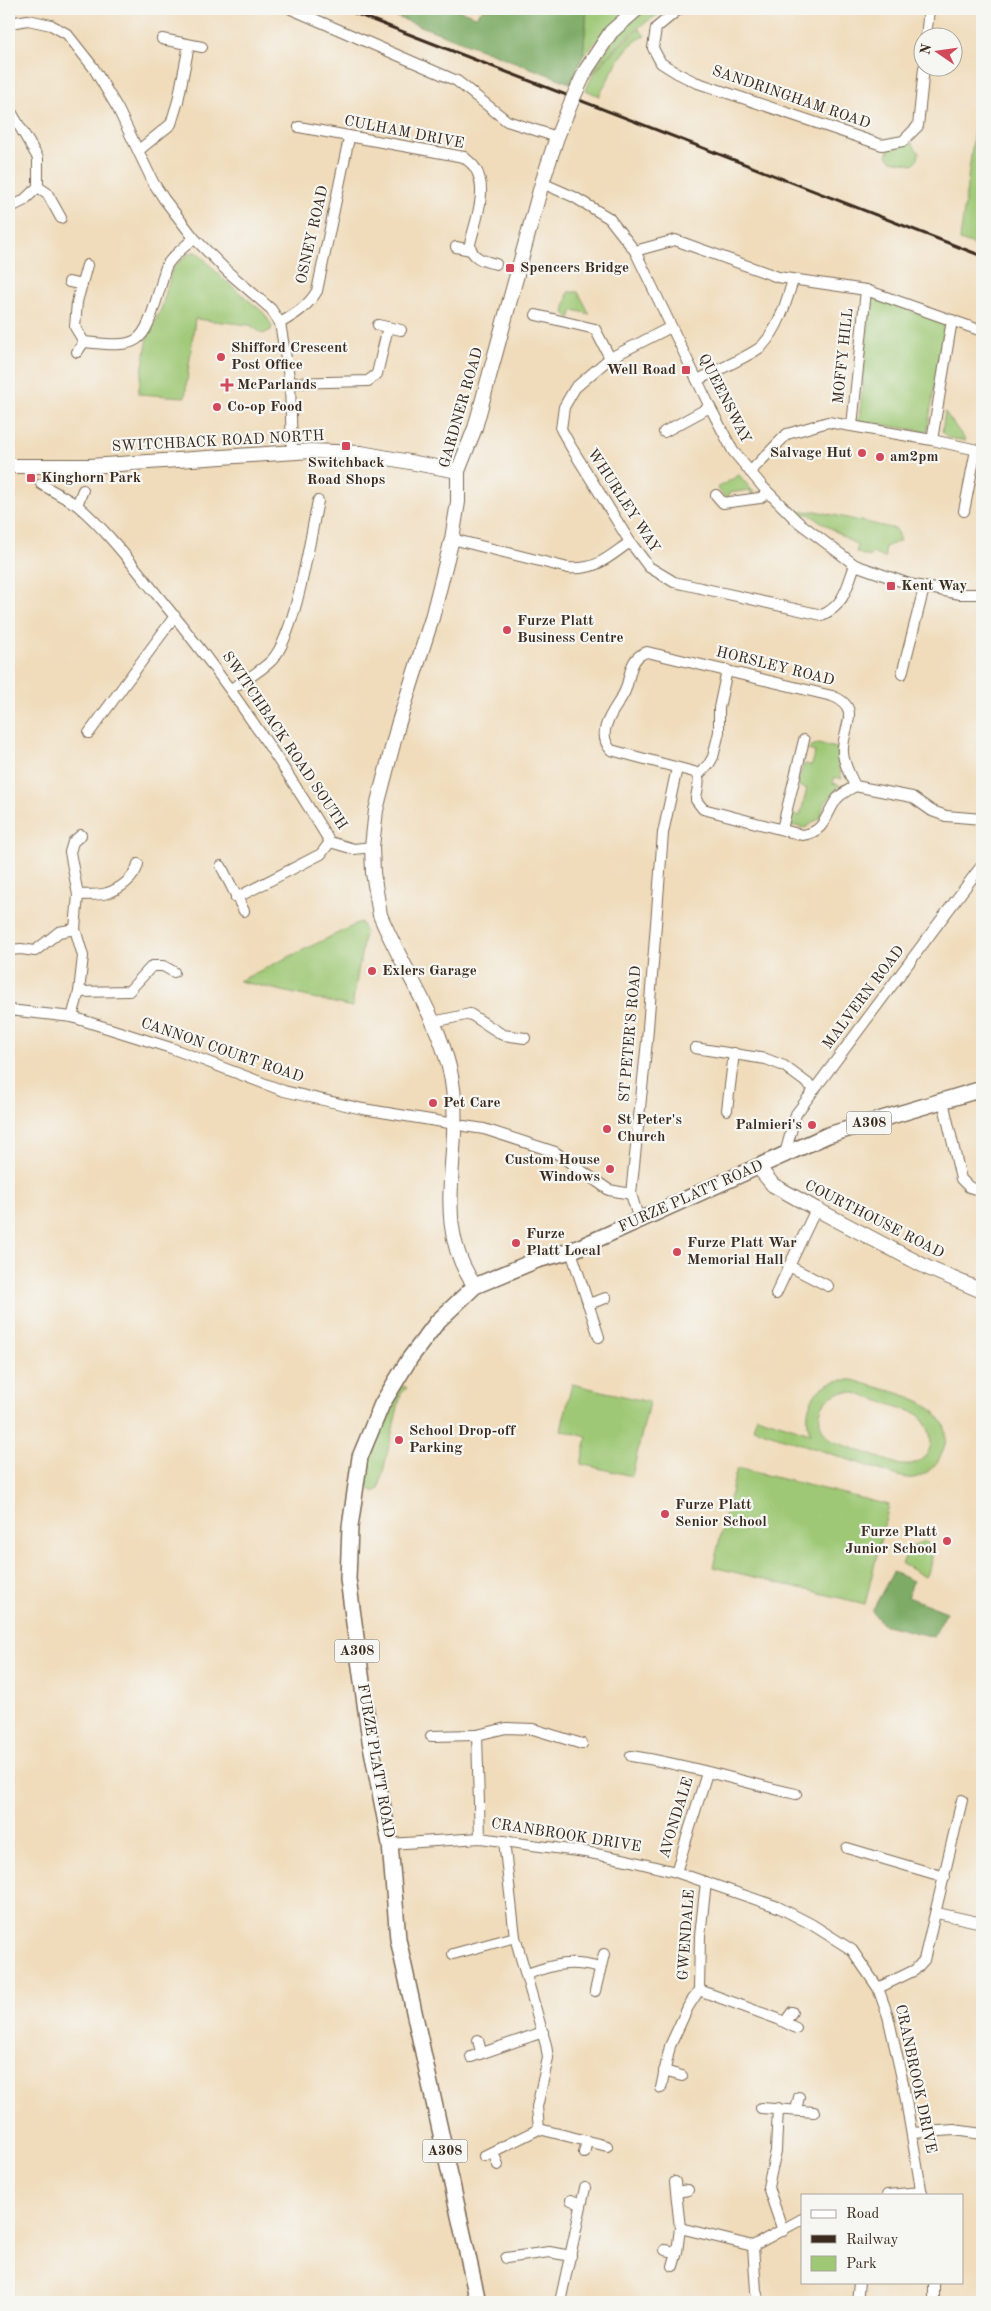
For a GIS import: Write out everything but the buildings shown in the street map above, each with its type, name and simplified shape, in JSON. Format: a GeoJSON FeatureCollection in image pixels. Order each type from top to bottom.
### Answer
{"type":"FeatureCollection","features":[{"type":"Feature","properties":{"kind":"main road","name":"FURZE PLATT ROAD"},"geometry":{"type":"LineString","coordinates":[[478,2302],[398,1940],[390,1844],[370,1740],[348,1579],[350,1527],[360,1458],[382,1404],[401,1372],[438,1321],[475,1286],[537,1260],[571,1251],[679,1201],[759,1168],[828,1136],[982,1089]]}},
{"type":"Feature","properties":{"kind":"street"},"geometry":{"type":"LineString","coordinates":[[291,9],[458,81],[507,121],[557,137]]}},
{"type":"Feature","properties":{"kind":"street","name":"GARDNER ROAD"},"geometry":{"type":"LineString","coordinates":[[372,847],[376,810],[398,725],[432,618],[452,539],[458,502],[458,471],[475,428],[542,183],[572,98],[586,70],[611,32],[637,9]]}},
{"type":"Feature","properties":{"kind":"street","name":"SANDRINGHAM ROAD"},"geometry":{"type":"LineString","coordinates":[[679,9],[656,28],[653,48],[661,63],[695,82],[882,145],[903,141],[918,126],[923,78]]}},
{"type":"Feature","properties":{"kind":"street"},"geometry":{"type":"LineString","coordinates":[[927,28],[929,9]]}},
{"type":"Feature","properties":{"kind":"street"},"geometry":{"type":"LineString","coordinates":[[9,22],[28,20],[51,25],[66,34],[93,67],[154,182],[194,238],[228,272],[271,309],[280,322],[284,336],[290,383],[292,451]]}},
{"type":"Feature","properties":{"kind":"street"},"geometry":{"type":"LineString","coordinates":[[162,39],[202,47]]}},
{"type":"Feature","properties":{"kind":"street"},"geometry":{"type":"LineString","coordinates":[[138,150],[171,124],[189,45]]}},
{"type":"Feature","properties":{"kind":"street"},"geometry":{"type":"LineString","coordinates":[[9,208],[23,201],[38,187],[38,158],[10,110]]}},
{"type":"Feature","properties":{"kind":"street"},"geometry":{"type":"LineString","coordinates":[[9,130],[18,124]]}},
{"type":"Feature","properties":{"kind":"street","name":"CULHAM DRIVE"},"geometry":{"type":"LineString","coordinates":[[299,127],[350,138],[464,157],[476,168],[480,184],[480,202],[470,250]]}},
{"type":"Feature","properties":{"kind":"street","name":"OSNEY ROAD"},"geometry":{"type":"LineString","coordinates":[[280,322],[298,313],[311,302],[317,291],[350,138]]}},
{"type":"Feature","properties":{"kind":"street","name":"QUEENSWAY"},"geometry":{"type":"LineString","coordinates":[[542,183],[574,196],[609,218],[635,251],[733,451],[768,493],[810,532],[855,565],[924,588],[960,594],[982,594]]}},
{"type":"Feature","properties":{"kind":"street"},"geometry":{"type":"LineString","coordinates":[[38,187],[47,193],[61,218]]}},
{"type":"Feature","properties":{"kind":"street"},"geometry":{"type":"LineString","coordinates":[[84,342],[119,346],[137,341],[150,322],[167,266],[194,238]]}},
{"type":"Feature","properties":{"kind":"street"},"geometry":{"type":"LineString","coordinates":[[635,251],[675,240],[793,280],[866,290],[982,331]]}},
{"type":"Feature","properties":{"kind":"street"},"geometry":{"type":"LineString","coordinates":[[456,247],[470,250],[475,257],[496,264]]}},
{"type":"Feature","properties":{"kind":"street"},"geometry":{"type":"LineString","coordinates":[[84,342],[75,327],[77,302],[88,265]]}},
{"type":"Feature","properties":{"kind":"street"},"geometry":{"type":"LineString","coordinates":[[697,380],[761,347],[783,311],[793,280]]}},
{"type":"Feature","properties":{"kind":"street"},"geometry":{"type":"LineString","coordinates":[[69,282],[82,285]]}},
{"type":"Feature","properties":{"kind":"street","name":"MOFFY HILL"},"geometry":{"type":"LineString","coordinates":[[852,426],[866,290]]}},
{"type":"Feature","properties":{"kind":"street"},"geometry":{"type":"LineString","coordinates":[[536,315],[595,329],[610,358]]}},
{"type":"Feature","properties":{"kind":"street"},"geometry":{"type":"LineString","coordinates":[[932,440],[952,320]]}},
{"type":"Feature","properties":{"kind":"street"},"geometry":{"type":"LineString","coordinates":[[290,383],[368,381],[377,374],[383,326],[401,330]]}},
{"type":"Feature","properties":{"kind":"street","name":"WHURLEY WAY"},"geometry":{"type":"LineString","coordinates":[[672,327],[610,358],[575,388],[564,407],[561,429],[630,542],[649,567],[674,582],[822,615],[835,609],[842,599],[855,565]]}},
{"type":"Feature","properties":{"kind":"street"},"geometry":{"type":"LineString","coordinates":[[77,352],[84,342]]}},
{"type":"Feature","properties":{"kind":"street"},"geometry":{"type":"LineString","coordinates":[[664,432],[710,407]]}},
{"type":"Feature","properties":{"kind":"street"},"geometry":{"type":"LineString","coordinates":[[750,472],[787,434],[828,422],[932,440],[979,450],[964,511]]}},
{"type":"Feature","properties":{"kind":"street","name":"SWITCHBACK ROAD NORTH"},"geometry":{"type":"LineString","coordinates":[[9,466],[90,466],[292,451],[361,453],[458,471]]}},
{"type":"Feature","properties":{"kind":"street","name":"SWITCHBACK ROAD SOUTH"},"geometry":{"type":"LineString","coordinates":[[41,484],[77,505],[98,524],[175,616],[231,689],[267,745],[290,776],[330,842],[354,849],[372,847]]}},
{"type":"Feature","properties":{"kind":"street"},"geometry":{"type":"LineString","coordinates":[[77,505],[83,490]]}},
{"type":"Feature","properties":{"kind":"street"},"geometry":{"type":"LineString","coordinates":[[716,495],[723,504],[760,498],[768,493]]}},
{"type":"Feature","properties":{"kind":"street"},"geometry":{"type":"LineString","coordinates":[[231,689],[257,673],[273,659],[282,643],[293,615],[318,501]]}},
{"type":"Feature","properties":{"kind":"street"},"geometry":{"type":"LineString","coordinates":[[452,539],[568,568],[584,569],[596,565],[630,542]]}},
{"type":"Feature","properties":{"kind":"street"},"geometry":{"type":"LineString","coordinates":[[902,674],[924,588]]}},
{"type":"Feature","properties":{"kind":"street"},"geometry":{"type":"LineString","coordinates":[[89,733],[175,616]]}},
{"type":"Feature","properties":{"kind":"street","name":"HORSLEY ROAD"},"geometry":{"type":"LineString","coordinates":[[677,768],[615,753],[606,743],[606,731],[611,711],[624,693],[634,660],[642,654],[651,652],[832,696],[843,701],[850,713],[843,754],[855,786]]}},
{"type":"Feature","properties":{"kind":"street"},"geometry":{"type":"LineString","coordinates":[[698,775],[710,764],[713,757],[719,732],[718,708],[727,670]]}},
{"type":"Feature","properties":{"kind":"street"},"geometry":{"type":"LineString","coordinates":[[782,829],[804,740]]}},
{"type":"Feature","properties":{"kind":"street"},"geometry":{"type":"LineString","coordinates":[[677,768],[698,775]]}},
{"type":"Feature","properties":{"kind":"street","name":"ST PETER'S ROAD"},"geometry":{"type":"LineString","coordinates":[[639,1220],[631,1194],[647,1041],[665,817],[677,768]]}},
{"type":"Feature","properties":{"kind":"street"},"geometry":{"type":"LineString","coordinates":[[698,775],[696,800],[700,807],[802,835],[812,834],[823,826],[837,799],[855,786],[912,796],[932,812],[946,816],[982,819]]}},
{"type":"Feature","properties":{"kind":"street"},"geometry":{"type":"LineString","coordinates":[[72,1017],[79,992],[83,956],[75,929],[78,894],[70,852],[73,842],[81,834]]}},
{"type":"Feature","properties":{"kind":"street"},"geometry":{"type":"LineString","coordinates":[[236,898],[321,854],[330,842]]}},
{"type":"Feature","properties":{"kind":"street"},"geometry":{"type":"LineString","coordinates":[[372,847],[375,894],[380,916],[388,936],[434,1022],[441,1039],[450,1073],[460,1125],[449,1206],[454,1246],[465,1272],[475,1286]]}},
{"type":"Feature","properties":{"kind":"street"},"geometry":{"type":"LineString","coordinates":[[78,894],[107,893],[129,881],[136,874],[138,864]]}},
{"type":"Feature","properties":{"kind":"street","name":"MALVERN ROAD"},"geometry":{"type":"LineString","coordinates":[[784,1156],[796,1114],[982,865]]}},
{"type":"Feature","properties":{"kind":"street"},"geometry":{"type":"LineString","coordinates":[[221,866],[244,911]]}},
{"type":"Feature","properties":{"kind":"street"},"geometry":{"type":"LineString","coordinates":[[9,950],[22,949],[34,951],[59,932],[75,929]]}},
{"type":"Feature","properties":{"kind":"street"},"geometry":{"type":"LineString","coordinates":[[79,992],[128,991],[152,966],[163,966],[174,972]]}},
{"type":"Feature","properties":{"kind":"street","name":"CANNON COURT ROAD"},"geometry":{"type":"LineString","coordinates":[[9,1010],[72,1017],[171,1048],[284,1091],[363,1109],[484,1129],[555,1152],[609,1190],[631,1194]]}},
{"type":"Feature","properties":{"kind":"street"},"geometry":{"type":"LineString","coordinates":[[434,1022],[470,1014],[503,1035],[525,1038]]}},
{"type":"Feature","properties":{"kind":"street"},"geometry":{"type":"LineString","coordinates":[[695,1048],[766,1059],[784,1066],[815,1090]]}},
{"type":"Feature","properties":{"kind":"street"},"geometry":{"type":"LineString","coordinates":[[727,1110],[734,1053]]}},
{"type":"Feature","properties":{"kind":"street"},"geometry":{"type":"LineString","coordinates":[[943,1101],[961,1179],[969,1187],[982,1191]]}},
{"type":"Feature","properties":{"kind":"street","name":"COURTHOUSE ROAD"},"geometry":{"type":"LineString","coordinates":[[759,1168],[773,1185],[816,1210],[928,1268],[982,1291]]}},
{"type":"Feature","properties":{"kind":"street"},"geometry":{"type":"LineString","coordinates":[[776,1294],[816,1210]]}},
{"type":"Feature","properties":{"kind":"street"},"geometry":{"type":"LineString","coordinates":[[571,1251],[599,1337]]}},
{"type":"Feature","properties":{"kind":"street"},"geometry":{"type":"LineString","coordinates":[[789,1266],[828,1286]]}},
{"type":"Feature","properties":{"kind":"street"},"geometry":{"type":"LineString","coordinates":[[588,1304],[606,1298]]}},
{"type":"Feature","properties":{"kind":"street"},"geometry":{"type":"LineString","coordinates":[[431,1736],[477,1735],[506,1728],[533,1729],[582,1744]]}},
{"type":"Feature","properties":{"kind":"street"},"geometry":{"type":"LineString","coordinates":[[477,1735],[480,1838]]}},
{"type":"Feature","properties":{"kind":"street","name":"AVONDALE"},"geometry":{"type":"LineString","coordinates":[[631,1756],[670,1762],[707,1773],[796,1794]]}},
{"type":"Feature","properties":{"kind":"street","name":"AVONDALE"},"geometry":{"type":"LineString","coordinates":[[676,1872],[707,1773]]}},
{"type":"Feature","properties":{"kind":"street"},"geometry":{"type":"LineString","coordinates":[[878,1988],[915,1970],[924,1960],[937,1912],[962,1800]]}},
{"type":"Feature","properties":{"kind":"street","name":"CRANBROOK DRIVE"},"geometry":{"type":"LineString","coordinates":[[390,1844],[480,1838],[592,1853],[676,1872],[778,1907],[811,1924],[852,1950],[878,1988],[888,2016],[922,2193]]}},
{"type":"Feature","properties":{"kind":"street"},"geometry":{"type":"LineString","coordinates":[[504,1841],[515,1936],[543,2032],[548,2058],[537,2107],[539,2129]]}},
{"type":"Feature","properties":{"kind":"street"},"geometry":{"type":"LineString","coordinates":[[847,1848],[945,1877]]}},
{"type":"Feature","properties":{"kind":"street","name":"GWENDALE"},"geometry":{"type":"LineString","coordinates":[[661,2088],[670,2046],[688,2007],[699,1990],[700,1936],[706,1882]]}},
{"type":"Feature","properties":{"kind":"street"},"geometry":{"type":"LineString","coordinates":[[937,1912],[982,1923]]}},
{"type":"Feature","properties":{"kind":"street"},"geometry":{"type":"LineString","coordinates":[[453,1954],[515,1936]]}},
{"type":"Feature","properties":{"kind":"street"},"geometry":{"type":"LineString","coordinates":[[471,1948],[473,1960]]}},
{"type":"Feature","properties":{"kind":"street"},"geometry":{"type":"LineString","coordinates":[[595,1990],[604,1954]]}},
{"type":"Feature","properties":{"kind":"street"},"geometry":{"type":"LineString","coordinates":[[527,1974],[555,1964],[581,1963],[600,1968]]}},
{"type":"Feature","properties":{"kind":"street","name":"GWENDALE"},"geometry":{"type":"LineString","coordinates":[[699,1990],[785,2022],[796,2028]]}},
{"type":"Feature","properties":{"kind":"street"},"geometry":{"type":"LineString","coordinates":[[785,2022],[792,2012]]}},
{"type":"Feature","properties":{"kind":"street"},"geometry":{"type":"LineString","coordinates":[[471,2056],[543,2032]]}},
{"type":"Feature","properties":{"kind":"street"},"geometry":{"type":"LineString","coordinates":[[478,2040],[482,2052]]}},
{"type":"Feature","properties":{"kind":"street"},"geometry":{"type":"LineString","coordinates":[[664,2071],[682,2076]]}},
{"type":"Feature","properties":{"kind":"street"},"geometry":{"type":"LineString","coordinates":[[796,2110],[799,2097]]}},
{"type":"Feature","properties":{"kind":"street"},"geometry":{"type":"LineString","coordinates":[[762,2108],[814,2112]]}},
{"type":"Feature","properties":{"kind":"street"},"geometry":{"type":"LineString","coordinates":[[778,2108],[776,2151],[768,2186],[783,2231]]}},
{"type":"Feature","properties":{"kind":"street"},"geometry":{"type":"LineString","coordinates":[[498,2165],[488,2154],[539,2129],[607,2146]]}},
{"type":"Feature","properties":{"kind":"street"},"geometry":{"type":"LineString","coordinates":[[912,2133],[954,2130],[982,2134]]}},
{"type":"Feature","properties":{"kind":"street"},"geometry":{"type":"LineString","coordinates":[[584,2153],[587,2141]]}},
{"type":"Feature","properties":{"kind":"street"},"geometry":{"type":"LineString","coordinates":[[560,2302],[585,2188]]}},
{"type":"Feature","properties":{"kind":"street"},"geometry":{"type":"LineString","coordinates":[[673,2266],[680,2228],[680,2188]]}},
{"type":"Feature","properties":{"kind":"street"},"geometry":{"type":"LineString","coordinates":[[904,2194],[922,2193]]}},
{"type":"Feature","properties":{"kind":"street"},"geometry":{"type":"LineString","coordinates":[[571,2200],[581,2204]]}},
{"type":"Feature","properties":{"kind":"street"},"geometry":{"type":"LineString","coordinates":[[680,2228],[753,2246],[801,2220]]}},
{"type":"Feature","properties":{"kind":"street"},"geometry":{"type":"LineString","coordinates":[[753,2246],[756,2291],[759,2302]]}},
{"type":"Feature","properties":{"kind":"street"},"geometry":{"type":"LineString","coordinates":[[665,2250],[677,2252]]}},
{"type":"Feature","properties":{"kind":"street"},"geometry":{"type":"LineString","coordinates":[[506,2258],[549,2252],[570,2256]]}},
{"type":"Feature","properties":{"kind":"street"},"geometry":{"type":"LineString","coordinates":[[857,2302],[858,2284]]}},
{"type":"Feature","properties":{"kind":"street"},"geometry":{"type":"LineString","coordinates":[[934,2284],[934,2302]]}},
{"type":"Feature","properties":{"kind":"green space"},"geometry":{"type":"Polygon","coordinates":[[[376,9],[456,9],[476,16],[483,9],[587,9],[583,56],[570,83],[376,9]]]}},
{"type":"Feature","properties":{"kind":"green space"},"geometry":{"type":"Polygon","coordinates":[[[587,9],[629,9],[583,55],[587,9]]]}},
{"type":"Feature","properties":{"kind":"green space"},"geometry":{"type":"Polygon","coordinates":[[[647,9],[668,9],[633,32],[588,79],[614,41],[629,24],[647,9]]]}},
{"type":"Feature","properties":{"kind":"green space"},"geometry":{"type":"Polygon","coordinates":[[[639,29],[645,36],[637,40],[624,53],[599,96],[586,90],[602,64],[639,29]]]}},
{"type":"Feature","properties":{"kind":"green space"},"geometry":{"type":"Polygon","coordinates":[[[982,71],[982,248],[960,240],[982,71]]]}},
{"type":"Feature","properties":{"kind":"green space"},"geometry":{"type":"Polygon","coordinates":[[[912,143],[919,153],[918,159],[913,164],[891,160],[887,156],[890,147],[912,143]]]}},
{"type":"Feature","properties":{"kind":"green space"},"geometry":{"type":"Polygon","coordinates":[[[190,253],[198,253],[222,278],[264,313],[272,326],[271,330],[263,334],[250,325],[195,319],[185,397],[138,394],[148,337],[162,307],[173,267],[190,253]]]}},
{"type":"Feature","properties":{"kind":"green space"},"geometry":{"type":"Polygon","coordinates":[[[568,292],[578,292],[590,314],[573,310],[570,319],[564,313],[568,292]]]}},
{"type":"Feature","properties":{"kind":"green space"},"geometry":{"type":"Polygon","coordinates":[[[871,297],[945,323],[927,432],[859,421],[871,297]]]}},
{"type":"Feature","properties":{"kind":"green space"},"geometry":{"type":"Polygon","coordinates":[[[945,412],[966,441],[948,438],[942,432],[945,412]]]}},
{"type":"Feature","properties":{"kind":"green space"},"geometry":{"type":"Polygon","coordinates":[[[739,475],[755,494],[752,496],[750,490],[729,493],[728,500],[717,488],[739,475]]]}},
{"type":"Feature","properties":{"kind":"green space"},"geometry":{"type":"Polygon","coordinates":[[[816,511],[896,529],[900,541],[885,547],[885,558],[872,553],[869,557],[856,552],[858,546],[809,514],[804,515],[798,512],[816,511]]]}},
{"type":"Feature","properties":{"kind":"green space"},"geometry":{"type":"Polygon","coordinates":[[[818,744],[837,748],[842,779],[835,777],[833,783],[840,785],[825,803],[820,818],[805,828],[791,825],[789,822],[791,814],[800,816],[807,789],[798,786],[798,781],[804,764],[812,765],[815,752],[808,750],[811,746],[818,744]]]}},
{"type":"Feature","properties":{"kind":"green space"},"geometry":{"type":"Polygon","coordinates":[[[361,922],[365,932],[352,1007],[239,981],[361,922]]]}},
{"type":"Feature","properties":{"kind":"green space"},"geometry":{"type":"Polygon","coordinates":[[[853,1380],[904,1395],[929,1407],[942,1421],[946,1432],[944,1447],[938,1461],[920,1476],[906,1478],[753,1428],[757,1416],[810,1433],[808,1415],[812,1399],[817,1392],[832,1382],[853,1380]],[[842,1392],[834,1395],[827,1400],[820,1413],[822,1427],[832,1441],[900,1465],[912,1464],[921,1460],[927,1454],[931,1439],[929,1430],[916,1413],[852,1392],[842,1392]]]}},
{"type":"Feature","properties":{"kind":"green space"},"geometry":{"type":"Polygon","coordinates":[[[572,1384],[649,1402],[632,1476],[581,1464],[587,1437],[561,1430],[572,1384]]]}},
{"type":"Feature","properties":{"kind":"green space"},"geometry":{"type":"Polygon","coordinates":[[[404,1386],[407,1388],[401,1394],[379,1489],[374,1492],[366,1483],[367,1464],[396,1390],[404,1386]]]}},
{"type":"Feature","properties":{"kind":"green space"},"geometry":{"type":"Polygon","coordinates":[[[737,1468],[889,1505],[865,1604],[713,1567],[737,1468]]]}},
{"type":"Feature","properties":{"kind":"green space"},"geometry":{"type":"Polygon","coordinates":[[[923,1541],[933,1545],[931,1566],[925,1577],[902,1564],[908,1550],[923,1541]]]}},
{"type":"Feature","properties":{"kind":"green space"},"geometry":{"type":"Polygon","coordinates":[[[893,1572],[913,1581],[908,1597],[947,1612],[933,1637],[882,1624],[872,1611],[893,1572]]]}},
{"type":"Feature","properties":{"kind":"railway"},"geometry":{"type":"LineString","coordinates":[[344,9],[982,256]]}},
{"type":"Feature","properties":{"kind":"place","name":"Spencers Bridge"},"geometry":{"type":"Point","coordinates":[510,268]}},
{"type":"Feature","properties":{"kind":"place","name":"Shifford Crescent Post Office"},"geometry":{"type":"Point","coordinates":[221,357]}},
{"type":"Feature","properties":{"kind":"place","name":"Well Road"},"geometry":{"type":"Point","coordinates":[686,370]}},
{"type":"Feature","properties":{"kind":"place","name":"McParlands"},"geometry":{"type":"Point","coordinates":[227,385]}},
{"type":"Feature","properties":{"kind":"place","name":"Co-op Food"},"geometry":{"type":"Point","coordinates":[217,407]}},
{"type":"Feature","properties":{"kind":"place","name":"Switchback Road Shops"},"geometry":{"type":"Point","coordinates":[346,446]}},
{"type":"Feature","properties":{"kind":"place","name":"Salvage Hut"},"geometry":{"type":"Point","coordinates":[862,453]}},
{"type":"Feature","properties":{"kind":"place","name":"am2pm"},"geometry":{"type":"Point","coordinates":[880,457]}},
{"type":"Feature","properties":{"kind":"place","name":"Kinghorn Park"},"geometry":{"type":"Point","coordinates":[31,478]}},
{"type":"Feature","properties":{"kind":"place","name":"Kent Way"},"geometry":{"type":"Point","coordinates":[891,586]}},
{"type":"Feature","properties":{"kind":"place","name":"Furze Platt Business Centre"},"geometry":{"type":"Point","coordinates":[507,630]}},
{"type":"Feature","properties":{"kind":"place","name":"Exlers Garage"},"geometry":{"type":"Point","coordinates":[372,971]}},
{"type":"Feature","properties":{"kind":"place","name":"Pet Care"},"geometry":{"type":"Point","coordinates":[433,1103]}},
{"type":"Feature","properties":{"kind":"place","name":"Palmieri's"},"geometry":{"type":"Point","coordinates":[812,1125]}},
{"type":"Feature","properties":{"kind":"place","name":"St Peter's Church"},"geometry":{"type":"Point","coordinates":[607,1129]}},
{"type":"Feature","properties":{"kind":"place","name":"Custom House Windows"},"geometry":{"type":"Point","coordinates":[610,1169]}},
{"type":"Feature","properties":{"kind":"place","name":"Furze Platt Local"},"geometry":{"type":"Point","coordinates":[516,1243]}},
{"type":"Feature","properties":{"kind":"place","name":"Furze Platt War Memorial Hall"},"geometry":{"type":"Point","coordinates":[677,1252]}},
{"type":"Feature","properties":{"kind":"place","name":"School Drop-off Parking"},"geometry":{"type":"Point","coordinates":[399,1440]}},
{"type":"Feature","properties":{"kind":"place","name":"Furze Platt Senior School"},"geometry":{"type":"Point","coordinates":[665,1514]}},
{"type":"Feature","properties":{"kind":"place","name":"Furze Platt Junior School"},"geometry":{"type":"Point","coordinates":[947,1541]}}]}
